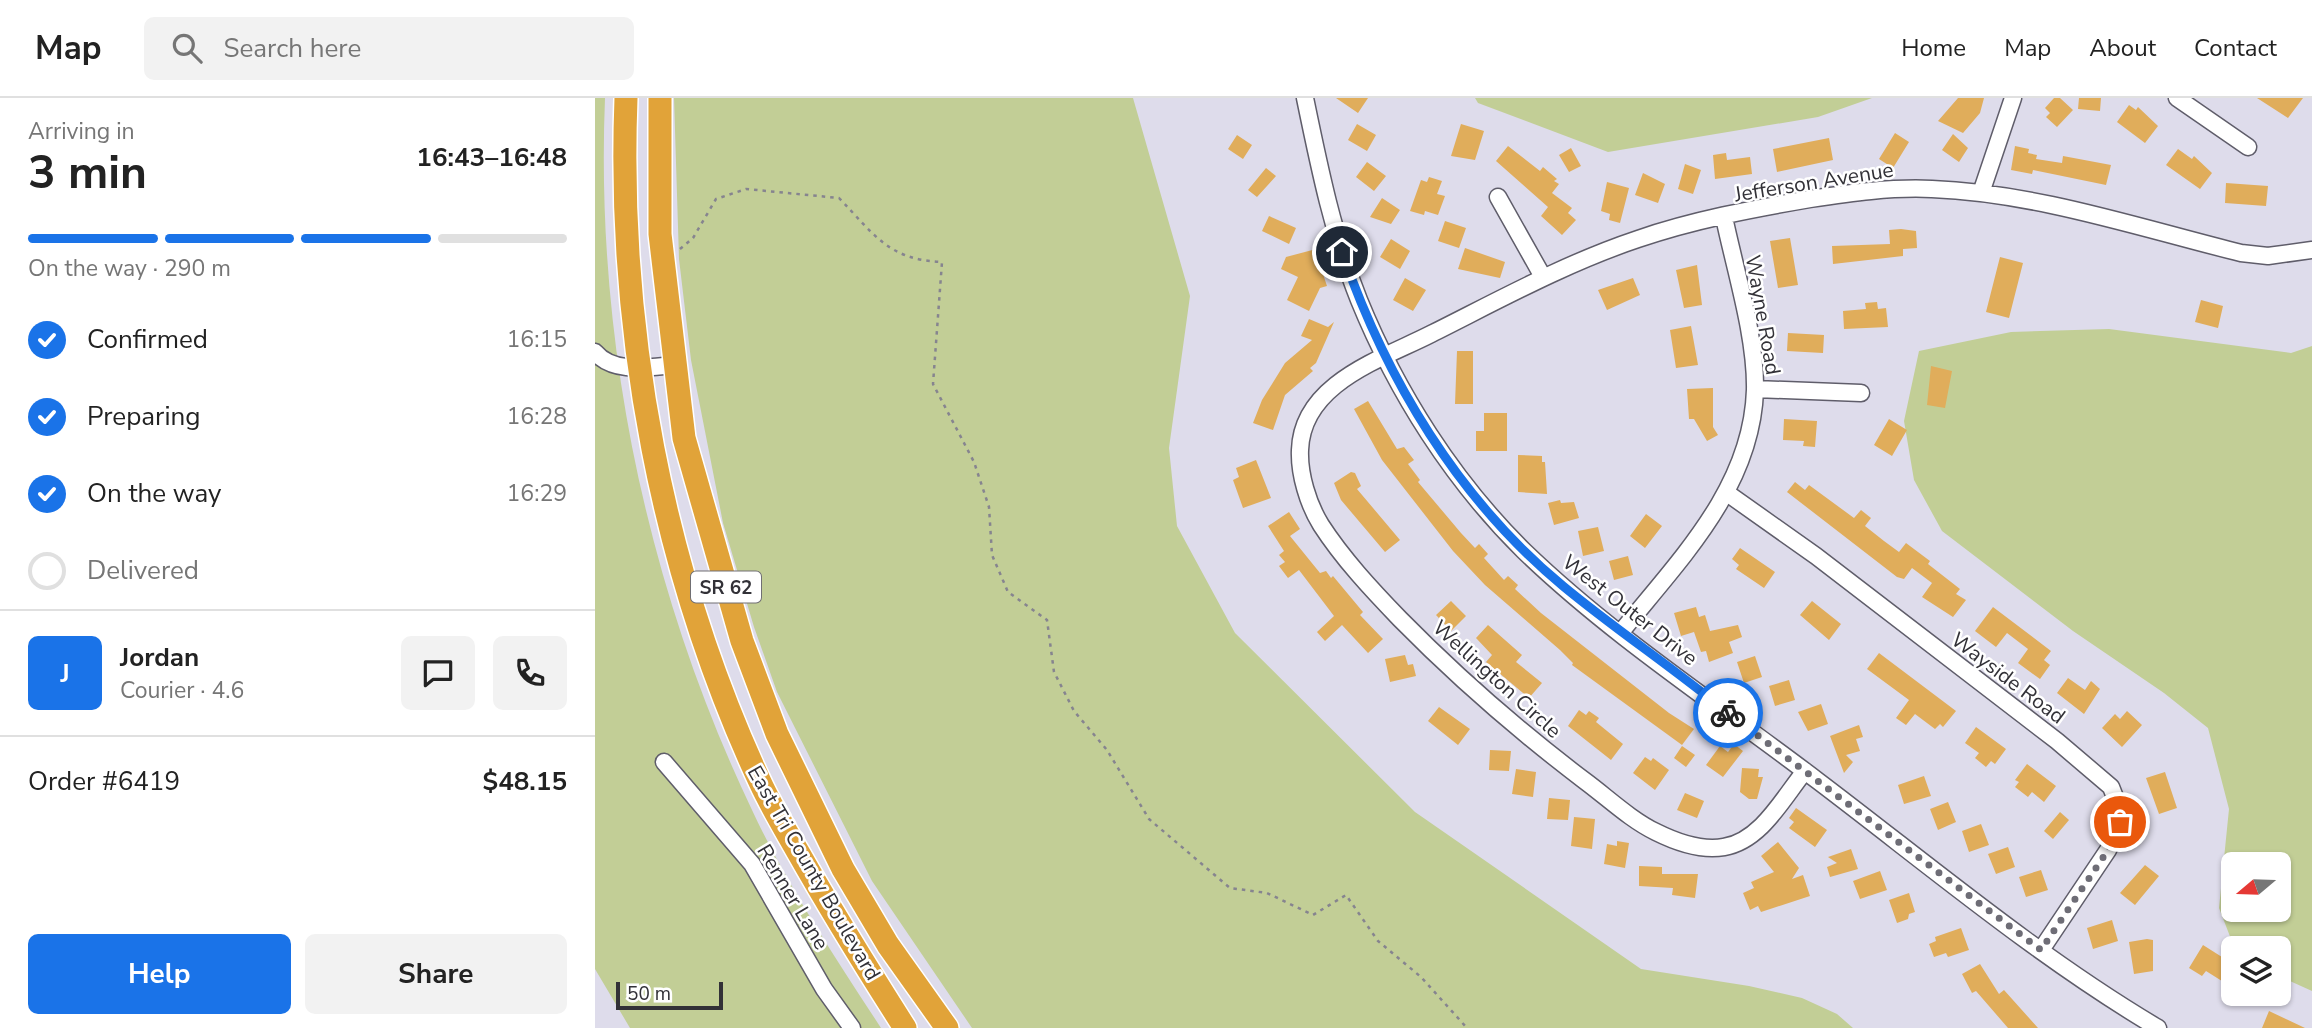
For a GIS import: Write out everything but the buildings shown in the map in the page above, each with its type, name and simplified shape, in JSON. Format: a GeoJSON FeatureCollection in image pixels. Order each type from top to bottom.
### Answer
{"type":"FeatureCollection","features":[{"type":"Feature","properties":{"kind":"highway","name":"East Tri County Boulevard"},"geometry":{"type":"LineString","coordinates":[[626,98],[626,241],[638,368],[668,512],[693,606],[722,695],[761,785],[844,933],[905,1028]]}},
{"type":"Feature","properties":{"kind":"highway","name":"East Tri County Boulevard"},"geometry":{"type":"LineString","coordinates":[[660,98],[660,234],[684,438],[742,641],[777,734],[843,870],[888,945],[947,1028]]}},
{"type":"Feature","properties":{"kind":"street","name":"West Outer Drive"},"geometry":{"type":"LineString","coordinates":[[1305,98],[1341,250],[1359,300],[1385,357],[1428,433],[1486,509],[1561,585],[1621,632],[2041,950],[2158,1028]]}},
{"type":"Feature","properties":{"kind":"street"},"geometry":{"type":"LineString","coordinates":[[1980,193],[2013,98]]}},
{"type":"Feature","properties":{"kind":"street"},"geometry":{"type":"LineString","coordinates":[[2177,98],[2248,147]]}},
{"type":"Feature","properties":{"kind":"street","name":"Jefferson Avenue"},"geometry":{"type":"LineString","coordinates":[[1385,357],[1543,277],[1640,238],[1724,217],[1867,191],[1929,188],[1980,193],[2045,204],[2241,253],[2268,256],[2312,250]]}},
{"type":"Feature","properties":{"kind":"street"},"geometry":{"type":"LineString","coordinates":[[1497,197],[1543,277]]}},
{"type":"Feature","properties":{"kind":"street","name":"Wayne Road"},"geometry":{"type":"LineString","coordinates":[[1621,632],[1703,529],[1727,494],[1751,427],[1755,389],[1745,320],[1724,217]]}},
{"type":"Feature","properties":{"kind":"street"},"geometry":{"type":"LineString","coordinates":[[595,352],[599,357],[623,366],[638,368],[674,365]]}},
{"type":"Feature","properties":{"kind":"street","name":"Wellington Circle"},"geometry":{"type":"LineString","coordinates":[[1385,357],[1337,383],[1309,416],[1300,449],[1304,485],[1318,521],[1333,542],[1372,590],[1451,671],[1551,755],[1607,797],[1653,831],[1684,844],[1722,848],[1744,841],[1758,829],[1805,771]]}},
{"type":"Feature","properties":{"kind":"street"},"geometry":{"type":"LineString","coordinates":[[1755,389],[1861,393]]}},
{"type":"Feature","properties":{"kind":"street","name":"Wayside Road"},"geometry":{"type":"LineString","coordinates":[[1727,494],[1816,556],[2057,741],[2111,787],[2120,810],[2117,831],[2108,850],[2041,950]]}},
{"type":"Feature","properties":{"kind":"street","name":"Renner Lane"},"geometry":{"type":"LineString","coordinates":[[664,762],[752,864],[824,989],[852,1028]]}},
{"type":"Feature","properties":{"kind":"path"},"geometry":{"type":"LineString","coordinates":[[677,252],[693,238],[716,199],[746,189],[839,198],[885,245],[915,261],[942,262],[933,384],[974,462],[989,507],[992,555],[997,568],[1008,592],[1047,620],[1054,672],[1074,711],[1107,750],[1149,819],[1230,888],[1267,893],[1313,915],[1346,895],[1378,941],[1422,977],[1467,1028]]}},
{"type":"Feature","properties":{"kind":"green space"},"geometry":{"type":"Polygon","coordinates":[[[595,98],[605,98],[604,190],[609,281],[619,372],[635,463],[683,640],[715,726],[766,839],[813,921],[881,1028],[630,1028],[595,969],[595,98]]]}},
{"type":"Feature","properties":{"kind":"green space"},"geometry":{"type":"Polygon","coordinates":[[[674,98],[1133,98],[1190,296],[1169,448],[1177,526],[1235,633],[1415,812],[1641,969],[1749,986],[1802,998],[1837,1014],[1853,1028],[972,1028],[872,881],[777,692],[754,627],[723,523],[691,360],[679,259],[674,98]]]}},
{"type":"Feature","properties":{"kind":"green space"},"geometry":{"type":"Polygon","coordinates":[[[1475,98],[1872,98],[1818,117],[1608,152],[1478,103],[1475,98]]]}},
{"type":"Feature","properties":{"kind":"green space"},"geometry":{"type":"Polygon","coordinates":[[[2109,329],[2291,353],[2312,346],[2312,991],[2291,981],[2291,936],[2230,936],[2224,922],[2291,922],[2291,852],[2225,852],[2229,809],[2208,728],[2164,693],[2073,631],[1942,531],[1914,480],[1904,421],[1919,351],[2011,332],[2109,329]]]}},
{"type":"Feature","properties":{"kind":"way so far"},"geometry":{"type":"LineString","coordinates":[[1728,713],[2041,950],[2108,850],[2120,822]]}},
{"type":"Feature","properties":{"kind":"route"},"geometry":{"type":"LineString","coordinates":[[1342,252],[1359,300],[1385,357],[1424,427],[1486,509],[1561,585],[1728,713]]}}]}
